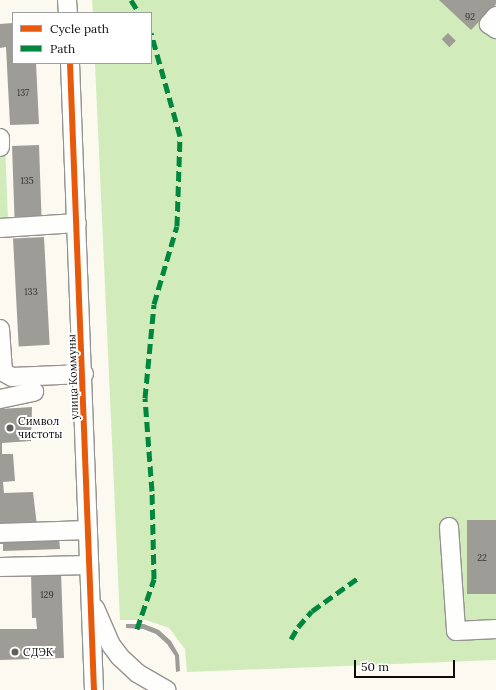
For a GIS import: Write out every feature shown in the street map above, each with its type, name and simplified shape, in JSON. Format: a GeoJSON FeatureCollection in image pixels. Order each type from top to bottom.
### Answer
{"type":"FeatureCollection","features":[{"type":"Feature","properties":{"kind":"street"},"geometry":{"type":"LineString","coordinates":[[67,0],[68,12]]}},
{"type":"Feature","properties":{"kind":"street"},"geometry":{"type":"LineString","coordinates":[[496,16],[489,24],[496,29]]}},
{"type":"Feature","properties":{"kind":"street","name":"улица Коммуны"},"geometry":{"type":"LineString","coordinates":[[70,64],[84,374],[89,587],[94,690]]}},
{"type":"Feature","properties":{"kind":"street"},"geometry":{"type":"LineString","coordinates":[[0,138],[0,148]]}},
{"type":"Feature","properties":{"kind":"street"},"geometry":{"type":"LineString","coordinates":[[0,228],[77,223]]}},
{"type":"Feature","properties":{"kind":"street"},"geometry":{"type":"LineString","coordinates":[[0,329],[2,372],[12,377],[84,374]]}},
{"type":"Feature","properties":{"kind":"street"},"geometry":{"type":"LineString","coordinates":[[0,399],[34,392]]}},
{"type":"Feature","properties":{"kind":"street"},"geometry":{"type":"LineString","coordinates":[[449,527],[456,631],[496,629]]}},
{"type":"Feature","properties":{"kind":"street"},"geometry":{"type":"LineString","coordinates":[[0,533],[88,530]]}},
{"type":"Feature","properties":{"kind":"street"},"geometry":{"type":"LineString","coordinates":[[0,566],[89,565]]}},
{"type":"Feature","properties":{"kind":"street"},"geometry":{"type":"LineString","coordinates":[[89,587],[97,615],[111,646],[138,674],[167,690]]}},
{"type":"Feature","properties":{"kind":"green space"},"geometry":{"type":"Polygon","coordinates":[[[92,0],[496,0],[496,660],[187,672],[185,649],[169,628],[146,620],[120,620],[95,64],[152,64],[152,12],[93,12],[92,0]]]}},
{"type":"Feature","properties":{"kind":"green space"},"geometry":{"type":"Polygon","coordinates":[[[0,143],[5,143],[8,220],[0,218],[0,143]]]}},
{"type":"Feature","properties":{"kind":"building"},"geometry":{"type":"Polygon","coordinates":[[[439,0],[496,0],[496,4],[471,30],[439,0]]]}},
{"type":"Feature","properties":{"kind":"building"},"geometry":{"type":"Polygon","coordinates":[[[12,23],[12,64],[36,64],[39,124],[10,125],[6,47],[0,48],[0,24],[12,23]]]}},
{"type":"Feature","properties":{"kind":"building"},"geometry":{"type":"Polygon","coordinates":[[[448,33],[456,41],[449,47],[442,39],[448,33]]]}},
{"type":"Feature","properties":{"kind":"building"},"geometry":{"type":"Polygon","coordinates":[[[39,145],[41,216],[14,217],[12,146],[39,145]]]}},
{"type":"Feature","properties":{"kind":"building"},"geometry":{"type":"Polygon","coordinates":[[[44,237],[50,345],[19,346],[13,239],[44,237]]]}},
{"type":"Feature","properties":{"kind":"building"},"geometry":{"type":"Polygon","coordinates":[[[32,407],[31,441],[2,443],[2,454],[13,454],[15,481],[3,482],[4,493],[33,492],[37,526],[0,528],[0,409],[32,407]]]}},
{"type":"Feature","properties":{"kind":"building"},"geometry":{"type":"Polygon","coordinates":[[[467,520],[496,520],[496,594],[467,594],[467,520]]]}},
{"type":"Feature","properties":{"kind":"building"},"geometry":{"type":"Polygon","coordinates":[[[59,537],[60,549],[3,551],[3,544],[0,544],[0,539],[59,537]]]}},
{"type":"Feature","properties":{"kind":"building"},"geometry":{"type":"Polygon","coordinates":[[[61,572],[64,658],[0,660],[0,629],[37,629],[36,618],[32,618],[31,573],[61,572]]]}},
{"type":"Feature","properties":{"kind":"building"},"geometry":{"type":"Polygon","coordinates":[[[126,624],[144,624],[159,630],[171,641],[179,655],[180,671],[176,672],[175,656],[167,644],[156,634],[143,629],[126,628],[126,624]]]}},
{"type":"Feature","properties":{"kind":"marked path"},"geometry":{"type":"LineString","coordinates":[[131,0],[138,12]]}},
{"type":"Feature","properties":{"kind":"marked path"},"geometry":{"type":"LineString","coordinates":[[137,629],[154,579],[152,491],[145,398],[154,304],[177,226],[180,136],[152,37]]}},
{"type":"Feature","properties":{"kind":"marked path"},"geometry":{"type":"LineString","coordinates":[[291,639],[298,627],[312,611],[358,578]]}},
{"type":"Feature","properties":{"kind":"cycle path"},"geometry":{"type":"LineString","coordinates":[[70,64],[94,690]]}},
{"type":"Feature","properties":{"kind":"place","name":"Символ чистоты"},"geometry":{"type":"Point","coordinates":[10,428]}},
{"type":"Feature","properties":{"kind":"place","name":"СДЭК"},"geometry":{"type":"Point","coordinates":[15,652]}}]}
